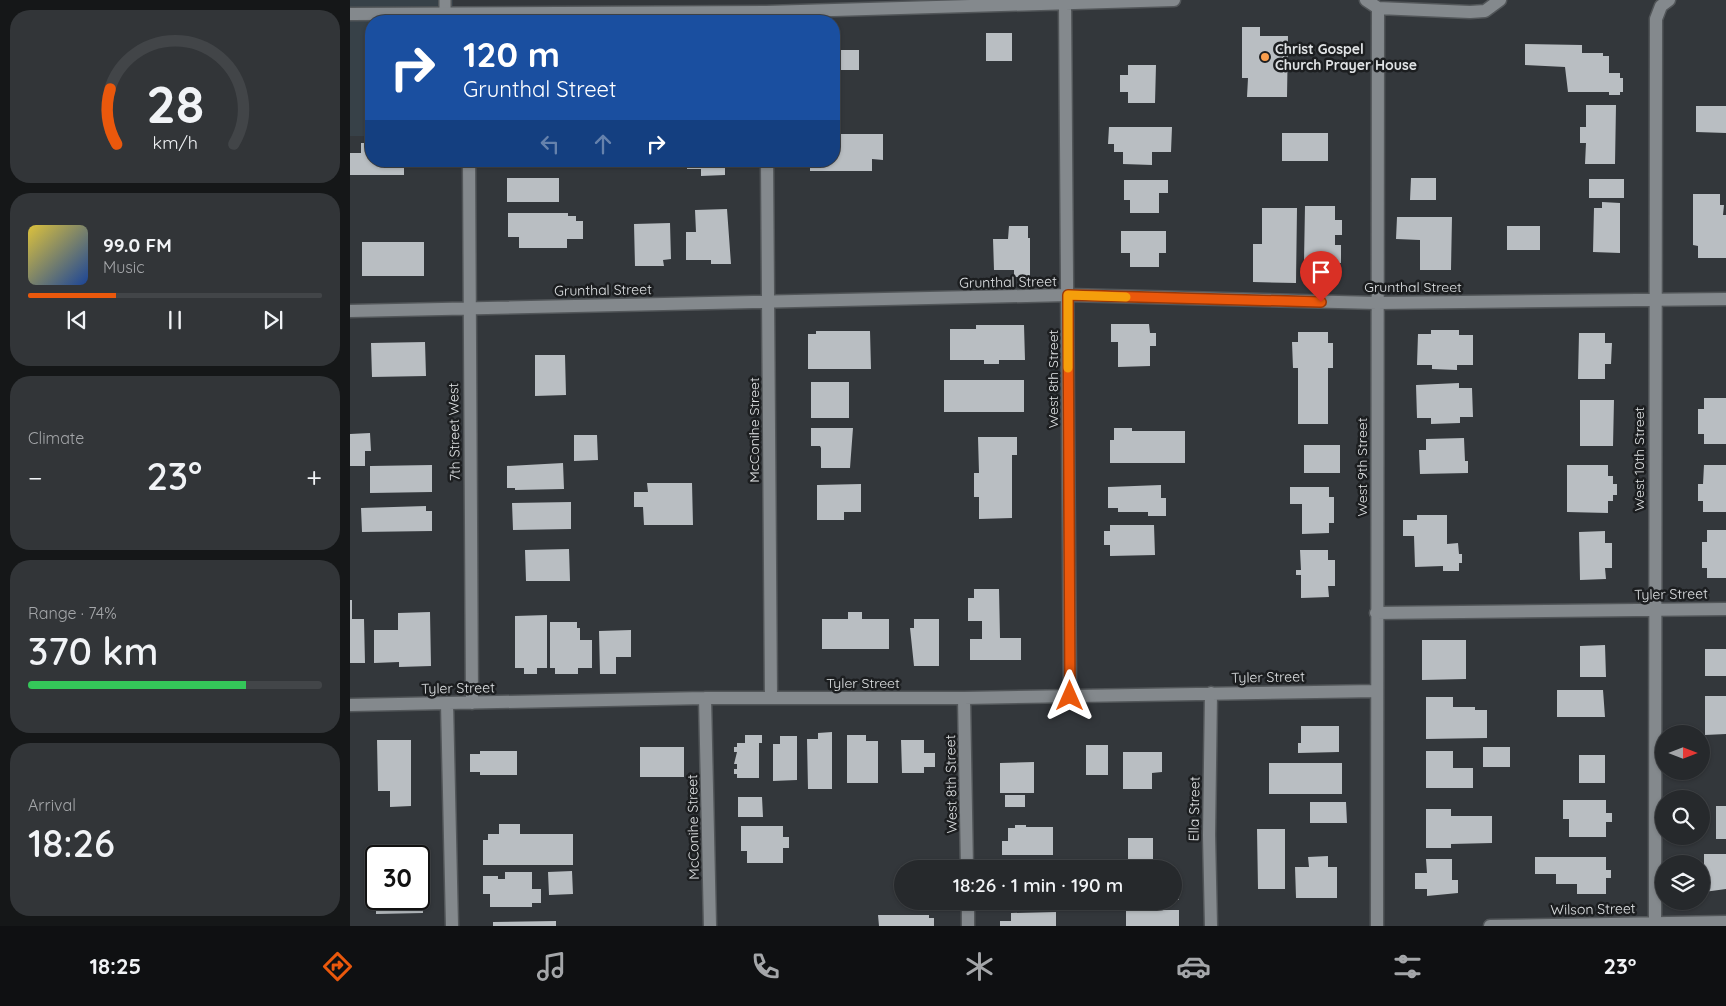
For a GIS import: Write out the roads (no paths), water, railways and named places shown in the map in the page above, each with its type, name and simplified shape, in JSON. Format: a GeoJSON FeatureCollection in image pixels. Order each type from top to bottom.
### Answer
{"type":"FeatureCollection","features":[{"type":"Feature","properties":{"kind":"street"},"geometry":{"type":"LineString","coordinates":[[809,15],[1174,0]]}},
{"type":"Feature","properties":{"kind":"street"},"geometry":{"type":"LineString","coordinates":[[1366,0],[1378,8],[1470,12],[1485,11],[1499,1]]}},
{"type":"Feature","properties":{"kind":"street","name":"West 10th Street"},"geometry":{"type":"LineString","coordinates":[[1655,923],[1654,300],[1656,20],[1661,6],[1669,0]]}},
{"type":"Feature","properties":{"kind":"street","name":"West 8th Street"},"geometry":{"type":"LineString","coordinates":[[1065,3],[1070,696]]}},
{"type":"Feature","properties":{"kind":"street"},"geometry":{"type":"LineString","coordinates":[[350,14],[445,6],[465,15]]}},
{"type":"Feature","properties":{"kind":"street","name":"West 9th Street"},"geometry":{"type":"LineString","coordinates":[[1377,926],[1378,8]]}},
{"type":"Feature","properties":{"kind":"street","name":"7th Street West"},"geometry":{"type":"LineString","coordinates":[[468,167],[472,703]]}},
{"type":"Feature","properties":{"kind":"street","name":"McConihe Street"},"geometry":{"type":"LineString","coordinates":[[767,167],[771,698]]}},
{"type":"Feature","properties":{"kind":"street","name":"Grunthal Street"},"geometry":{"type":"LineString","coordinates":[[350,310],[1068,295],[1377,303],[1726,299]]}},
{"type":"Feature","properties":{"kind":"street","name":"Tyler Street"},"geometry":{"type":"LineString","coordinates":[[1376,613],[1726,609]]}},
{"type":"Feature","properties":{"kind":"street","name":"Tyler Street"},"geometry":{"type":"LineString","coordinates":[[350,705],[706,698],[964,698],[1211,692],[1376,691]]}},
{"type":"Feature","properties":{"kind":"street","name":"Ella Street"},"geometry":{"type":"LineString","coordinates":[[1211,692],[1209,835],[1211,926]]}},
{"type":"Feature","properties":{"kind":"street","name":"McConihe Street"},"geometry":{"type":"LineString","coordinates":[[706,698],[710,926]]}},
{"type":"Feature","properties":{"kind":"street","name":"West 8th Street"},"geometry":{"type":"LineString","coordinates":[[964,698],[967,860]]}},
{"type":"Feature","properties":{"kind":"street"},"geometry":{"type":"LineString","coordinates":[[447,703],[452,926]]}},
{"type":"Feature","properties":{"kind":"street"},"geometry":{"type":"LineString","coordinates":[[968,910],[968,926]]}},
{"type":"Feature","properties":{"kind":"street","name":"Wilson Street"},"geometry":{"type":"LineString","coordinates":[[1490,926],[1706,924],[1726,922]]}},
{"type":"Feature","properties":{"kind":"place","name":"Christ Gospel Church Prayer House"},"geometry":{"type":"Point","coordinates":[1265,57]}}]}
